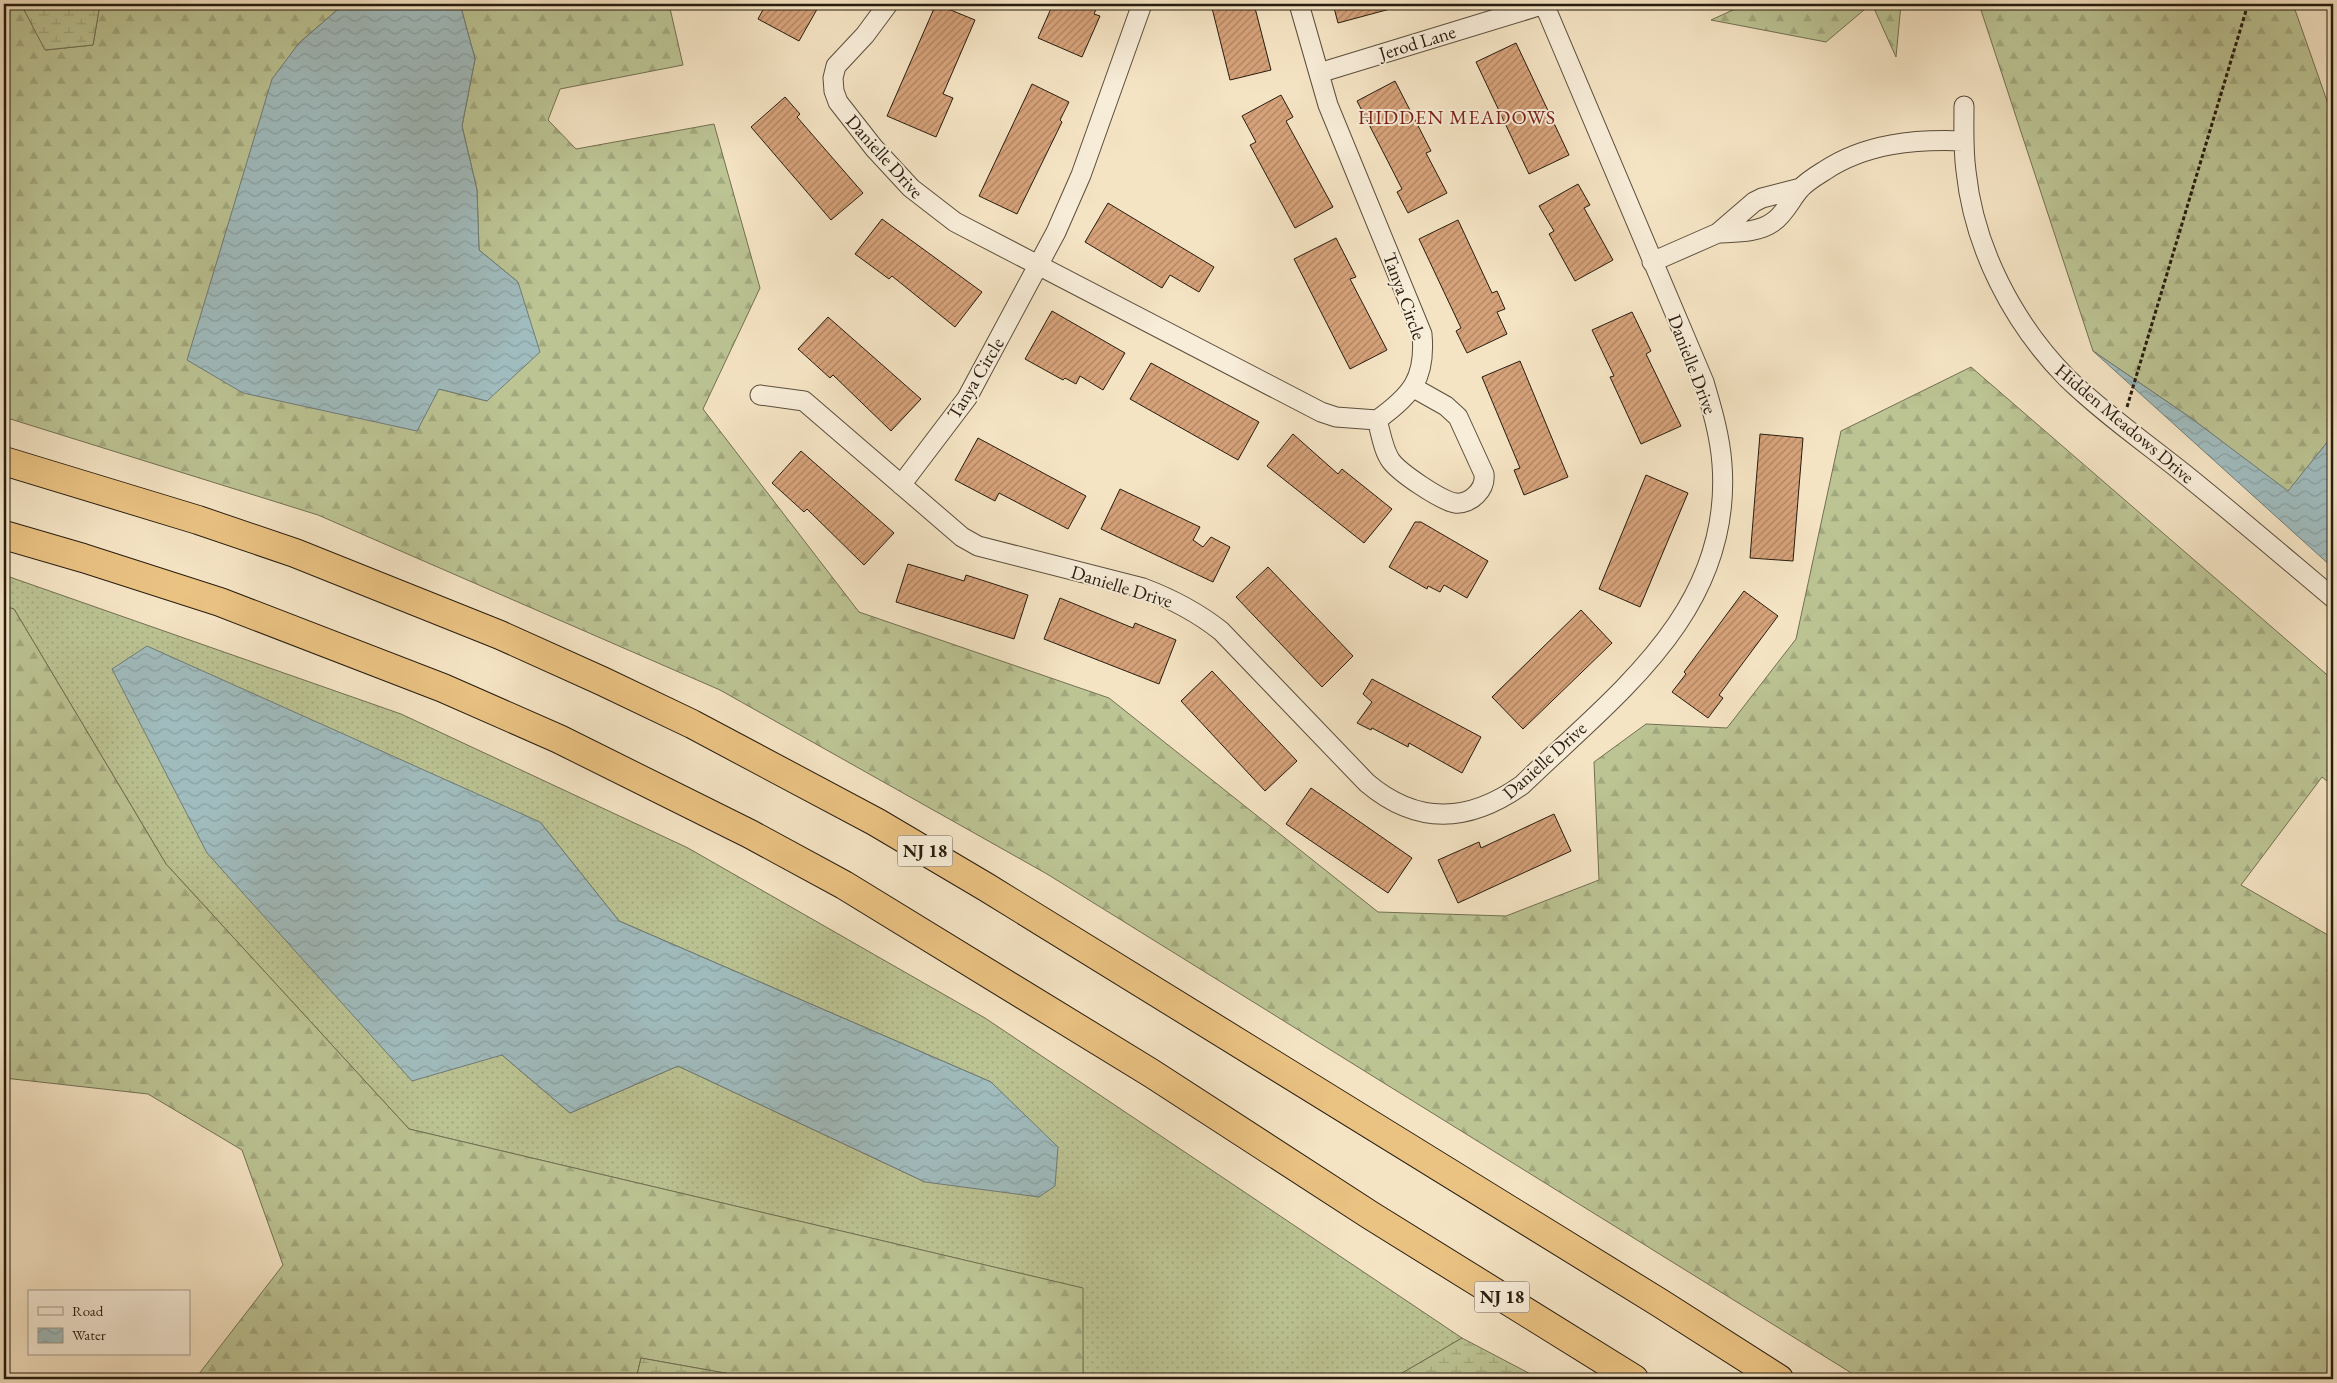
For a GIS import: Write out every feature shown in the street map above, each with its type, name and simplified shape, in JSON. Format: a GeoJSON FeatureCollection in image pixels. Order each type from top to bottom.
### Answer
{"type":"FeatureCollection","features":[{"type":"Feature","properties":{"kind":"highway","name":"NJ 18"},"geometry":{"type":"LineString","coordinates":[[4,461],[198,520],[295,553],[500,635],[602,680],[692,724],[876,822],[986,887],[1778,1379]]}},
{"type":"Feature","properties":{"kind":"highway","name":"NJ 18"},"geometry":{"type":"LineString","coordinates":[[4,535],[91,560],[212,600],[425,681],[559,739],[742,829],[844,885],[1151,1073],[1370,1215],[1634,1379]]}},
{"type":"Feature","properties":{"kind":"highway"},"geometry":{"type":"LineString","coordinates":[[1660,1304],[1801,1379]]}},
{"type":"Feature","properties":{"kind":"street","name":"Danielle Drive"},"geometry":{"type":"LineString","coordinates":[[888,4],[865,35],[836,66],[833,78],[834,91],[838,102],[874,148],[911,188],[941,213],[1039,264]]}},
{"type":"Feature","properties":{"kind":"street","name":"Tanya Circle"},"geometry":{"type":"LineString","coordinates":[[901,485],[967,398],[1039,264],[1081,175],[1142,4]]}},
{"type":"Feature","properties":{"kind":"street","name":"Tanya Circle"},"geometry":{"type":"LineString","coordinates":[[1299,4],[1328,106],[1422,334],[1422,360],[1414,388],[1399,405],[1377,420]]}},
{"type":"Feature","properties":{"kind":"street","name":"Danielle Drive"},"geometry":{"type":"LineString","coordinates":[[760,395],[804,401],[962,537],[978,546],[1143,588],[1186,606],[1221,632],[1379,793],[1401,805],[1425,813],[1450,814],[1476,810],[1502,799],[1522,785],[1648,663],[1669,638],[1687,612],[1710,559],[1722,496],[1722,464],[1718,435],[1704,382],[1544,4]]}},
{"type":"Feature","properties":{"kind":"street","name":"Jerod Lane"},"geometry":{"type":"LineString","coordinates":[[1318,73],[1544,4]]}},
{"type":"Feature","properties":{"kind":"street","name":"Hidden Meadows Drive"},"geometry":{"type":"LineString","coordinates":[[1964,106],[1964,141],[1969,195],[1978,231],[2002,288],[2020,320],[2056,366],[2122,424],[2333,598]]}},
{"type":"Feature","properties":{"kind":"street"},"geometry":{"type":"LineString","coordinates":[[1718,233],[1762,228],[1774,222],[1801,188],[1840,162],[1880,147],[1929,139],[1964,141]]}},
{"type":"Feature","properties":{"kind":"street"},"geometry":{"type":"LineString","coordinates":[[1652,262],[1718,233],[1754,202],[1762,198],[1801,188]]}},
{"type":"Feature","properties":{"kind":"street"},"geometry":{"type":"LineString","coordinates":[[1039,264],[1321,412],[1336,417],[1377,420],[1390,460],[1400,471],[1446,500],[1457,503],[1466,502],[1475,496],[1484,480],[1484,474],[1458,417],[1446,406],[1414,388]]}},
{"type":"Feature","properties":{"kind":"path"},"geometry":{"type":"LineString","coordinates":[[2122,424],[2248,4]]}},
{"type":"Feature","properties":{"kind":"green space"},"geometry":{"type":"Polygon","coordinates":[[[4,4],[21,4],[46,50],[93,45],[100,4],[344,4],[299,43],[439,389],[487,401],[518,282],[479,250],[477,190],[462,126],[475,59],[460,4],[669,4],[683,65],[560,89],[548,120],[576,149],[714,124],[760,288],[703,409],[859,612],[1109,698],[1378,912],[1506,916],[1599,880],[1594,762],[1646,724],[1727,728],[1796,639],[1841,431],[1971,367],[2333,680],[2333,786],[2322,777],[2241,885],[2333,938],[2333,1379],[1861,1379],[1047,874],[720,690],[318,515],[4,417],[4,241],[6,239],[4,228],[4,4]]]}},
{"type":"Feature","properties":{"kind":"green space"},"geometry":{"type":"Polygon","coordinates":[[[21,4],[100,4],[93,45],[45,50],[21,4]]]}},
{"type":"Feature","properties":{"kind":"green space"},"geometry":{"type":"Polygon","coordinates":[[[1746,4],[1871,4],[1826,42],[1711,20],[1746,4]]]}},
{"type":"Feature","properties":{"kind":"green space"},"geometry":{"type":"Polygon","coordinates":[[[1872,4],[1901,4],[1896,57],[1872,4]]]}},
{"type":"Feature","properties":{"kind":"green space"},"geometry":{"type":"Polygon","coordinates":[[[1979,4],[2293,4],[2333,118],[2333,435],[2288,492],[2191,418],[2093,351],[1979,4]]]}},
{"type":"Feature","properties":{"kind":"green space"},"geometry":{"type":"Polygon","coordinates":[[[4,575],[401,714],[688,848],[985,1018],[1462,1338],[1392,1379],[1083,1379],[1082,1288],[409,1129],[166,864],[14,609],[4,606],[4,575]],[[540,822],[502,1055],[570,1113],[678,1066],[925,1182],[991,1082],[619,921],[540,822]]]}},
{"type":"Feature","properties":{"kind":"green space"},"geometry":{"type":"Polygon","coordinates":[[[4,606],[14,609],[166,864],[409,1129],[1083,1288],[1083,1379],[758,1379],[641,1358],[636,1379],[195,1379],[283,1265],[242,1150],[148,1094],[4,1078],[4,606]]]}},
{"type":"Feature","properties":{"kind":"green space"},"geometry":{"type":"Polygon","coordinates":[[[1462,1338],[1540,1379],[1495,1379],[1487,1375],[1481,1379],[1392,1379],[1462,1338]]]}},
{"type":"Feature","properties":{"kind":"green space"},"geometry":{"type":"Polygon","coordinates":[[[641,1358],[758,1379],[636,1379],[641,1358]]]}},
{"type":"Feature","properties":{"kind":"water"},"geometry":{"type":"Polygon","coordinates":[[[344,4],[460,4],[475,59],[462,126],[477,190],[479,250],[518,282],[540,352],[487,401],[439,389],[417,431],[243,393],[187,360],[272,79],[299,43],[344,4]]]}},
{"type":"Feature","properties":{"kind":"water"},"geometry":{"type":"Polygon","coordinates":[[[2093,351],[2191,418],[2288,491],[2333,435],[2333,568],[2093,351]]]}},
{"type":"Feature","properties":{"kind":"water"},"geometry":{"type":"Polygon","coordinates":[[[147,646],[540,822],[619,921],[991,1082],[1058,1147],[1055,1186],[1039,1197],[925,1182],[678,1066],[570,1113],[502,1055],[412,1081],[207,853],[112,669],[147,646]]]}},
{"type":"Feature","properties":{"kind":"building"},"geometry":{"type":"Polygon","coordinates":[[[766,4],[820,4],[799,41],[758,19],[766,4]]]}},
{"type":"Feature","properties":{"kind":"building"},"geometry":{"type":"Polygon","coordinates":[[[936,4],[975,20],[943,94],[953,98],[936,137],[887,116],[936,4]]]}},
{"type":"Feature","properties":{"kind":"building"},"geometry":{"type":"Polygon","coordinates":[[[1053,4],[1098,4],[1094,14],[1100,16],[1082,57],[1038,38],[1053,4]]]}},
{"type":"Feature","properties":{"kind":"building"},"geometry":{"type":"Polygon","coordinates":[[[1211,4],[1254,4],[1271,70],[1230,80],[1211,4]]]}},
{"type":"Feature","properties":{"kind":"building"},"geometry":{"type":"Polygon","coordinates":[[[1333,4],[1390,4],[1390,9],[1338,23],[1333,4]]]}},
{"type":"Feature","properties":{"kind":"building"},"geometry":{"type":"Polygon","coordinates":[[[1516,43],[1569,155],[1529,174],[1476,62],[1516,43]]]}},
{"type":"Feature","properties":{"kind":"building"},"geometry":{"type":"Polygon","coordinates":[[[1395,81],[1431,151],[1426,153],[1447,193],[1408,213],[1397,192],[1402,189],[1357,101],[1395,81]]]}},
{"type":"Feature","properties":{"kind":"building"},"geometry":{"type":"Polygon","coordinates":[[[1032,84],[1069,102],[1060,120],[1062,122],[1017,214],[979,196],[1032,84]]]}},
{"type":"Feature","properties":{"kind":"building"},"geometry":{"type":"Polygon","coordinates":[[[1281,95],[1293,117],[1286,121],[1333,207],[1295,228],[1250,145],[1256,142],[1242,116],[1281,95]]]}},
{"type":"Feature","properties":{"kind":"building"},"geometry":{"type":"Polygon","coordinates":[[[785,97],[800,114],[797,117],[863,193],[831,220],[751,127],[785,97]]]}},
{"type":"Feature","properties":{"kind":"building"},"geometry":{"type":"Polygon","coordinates":[[[1578,184],[1590,205],[1584,208],[1613,260],[1575,281],[1549,234],[1554,231],[1539,206],[1578,184]]]}},
{"type":"Feature","properties":{"kind":"building"},"geometry":{"type":"Polygon","coordinates":[[[1108,203],[1214,267],[1199,292],[1170,275],[1162,288],[1085,242],[1108,203]]]}},
{"type":"Feature","properties":{"kind":"building"},"geometry":{"type":"Polygon","coordinates":[[[882,219],[982,292],[955,327],[892,276],[889,279],[855,254],[882,219]]]}},
{"type":"Feature","properties":{"kind":"building"},"geometry":{"type":"Polygon","coordinates":[[[1458,220],[1492,293],[1497,291],[1505,309],[1497,312],[1507,334],[1467,353],[1456,331],[1461,328],[1419,239],[1458,220]]]}},
{"type":"Feature","properties":{"kind":"building"},"geometry":{"type":"Polygon","coordinates":[[[1336,238],[1356,277],[1350,279],[1387,350],[1350,369],[1294,259],[1336,238]]]}},
{"type":"Feature","properties":{"kind":"building"},"geometry":{"type":"Polygon","coordinates":[[[1052,311],[1125,353],[1103,390],[1080,376],[1076,384],[1065,378],[1063,380],[1025,359],[1052,311]]]}},
{"type":"Feature","properties":{"kind":"building"},"geometry":{"type":"Polygon","coordinates":[[[1632,312],[1651,351],[1646,354],[1681,426],[1641,444],[1610,377],[1614,376],[1592,330],[1632,312]]]}},
{"type":"Feature","properties":{"kind":"building"},"geometry":{"type":"Polygon","coordinates":[[[828,317],[921,399],[891,431],[833,375],[830,378],[798,349],[828,317]]]}},
{"type":"Feature","properties":{"kind":"building"},"geometry":{"type":"Polygon","coordinates":[[[1520,361],[1568,477],[1524,495],[1514,470],[1520,468],[1482,377],[1520,361]]]}},
{"type":"Feature","properties":{"kind":"building"},"geometry":{"type":"Polygon","coordinates":[[[1151,363],[1259,422],[1238,460],[1130,399],[1151,363]]]}},
{"type":"Feature","properties":{"kind":"building"},"geometry":{"type":"Polygon","coordinates":[[[1293,434],[1338,474],[1342,469],[1392,509],[1364,543],[1267,466],[1293,434]]]}},
{"type":"Feature","properties":{"kind":"building"},"geometry":{"type":"Polygon","coordinates":[[[1760,434],[1803,438],[1793,561],[1750,558],[1760,434]]]}},
{"type":"Feature","properties":{"kind":"building"},"geometry":{"type":"Polygon","coordinates":[[[978,438],[1086,496],[1068,529],[999,493],[995,501],[955,480],[978,438]]]}},
{"type":"Feature","properties":{"kind":"building"},"geometry":{"type":"Polygon","coordinates":[[[801,451],[894,533],[864,565],[807,509],[804,512],[772,483],[801,451]]]}},
{"type":"Feature","properties":{"kind":"building"},"geometry":{"type":"Polygon","coordinates":[[[1646,475],[1688,493],[1640,607],[1599,589],[1646,475]]]}},
{"type":"Feature","properties":{"kind":"building"},"geometry":{"type":"Polygon","coordinates":[[[1120,489],[1200,527],[1193,540],[1203,547],[1211,537],[1230,547],[1213,582],[1101,529],[1120,489]]]}},
{"type":"Feature","properties":{"kind":"building"},"geometry":{"type":"Polygon","coordinates":[[[1415,522],[1421,522],[1488,561],[1467,598],[1444,585],[1440,592],[1428,586],[1427,589],[1389,567],[1415,522]]]}},
{"type":"Feature","properties":{"kind":"building"},"geometry":{"type":"Polygon","coordinates":[[[908,564],[964,581],[966,575],[1028,595],[1014,639],[896,602],[908,564]]]}},
{"type":"Feature","properties":{"kind":"building"},"geometry":{"type":"Polygon","coordinates":[[[1268,567],[1353,656],[1322,687],[1236,597],[1268,567]]]}},
{"type":"Feature","properties":{"kind":"building"},"geometry":{"type":"Polygon","coordinates":[[[1744,591],[1778,616],[1719,695],[1723,698],[1708,718],[1672,692],[1686,674],[1684,672],[1744,591]]]}},
{"type":"Feature","properties":{"kind":"building"},"geometry":{"type":"Polygon","coordinates":[[[1060,598],[1133,628],[1135,623],[1176,640],[1159,684],[1044,639],[1060,598]]]}},
{"type":"Feature","properties":{"kind":"building"},"geometry":{"type":"Polygon","coordinates":[[[1581,610],[1612,643],[1523,729],[1492,697],[1581,610]]]}},
{"type":"Feature","properties":{"kind":"building"},"geometry":{"type":"Polygon","coordinates":[[[1212,671],[1297,761],[1265,791],[1181,701],[1212,671]]]}},
{"type":"Feature","properties":{"kind":"building"},"geometry":{"type":"Polygon","coordinates":[[[1372,679],[1481,737],[1462,773],[1409,743],[1408,747],[1372,728],[1371,730],[1357,723],[1372,702],[1363,694],[1372,679]]]}},
{"type":"Feature","properties":{"kind":"building"},"geometry":{"type":"Polygon","coordinates":[[[1311,788],[1412,858],[1388,893],[1286,824],[1311,788]]]}},
{"type":"Feature","properties":{"kind":"building"},"geometry":{"type":"Polygon","coordinates":[[[1554,814],[1571,851],[1458,903],[1438,860],[1479,842],[1481,848],[1554,814]]]}},
{"type":"Feature","properties":{"kind":"district","name":"HIDDEN MEADOWS"},"geometry":{"type":"Point","coordinates":[1457,117]}}]}
